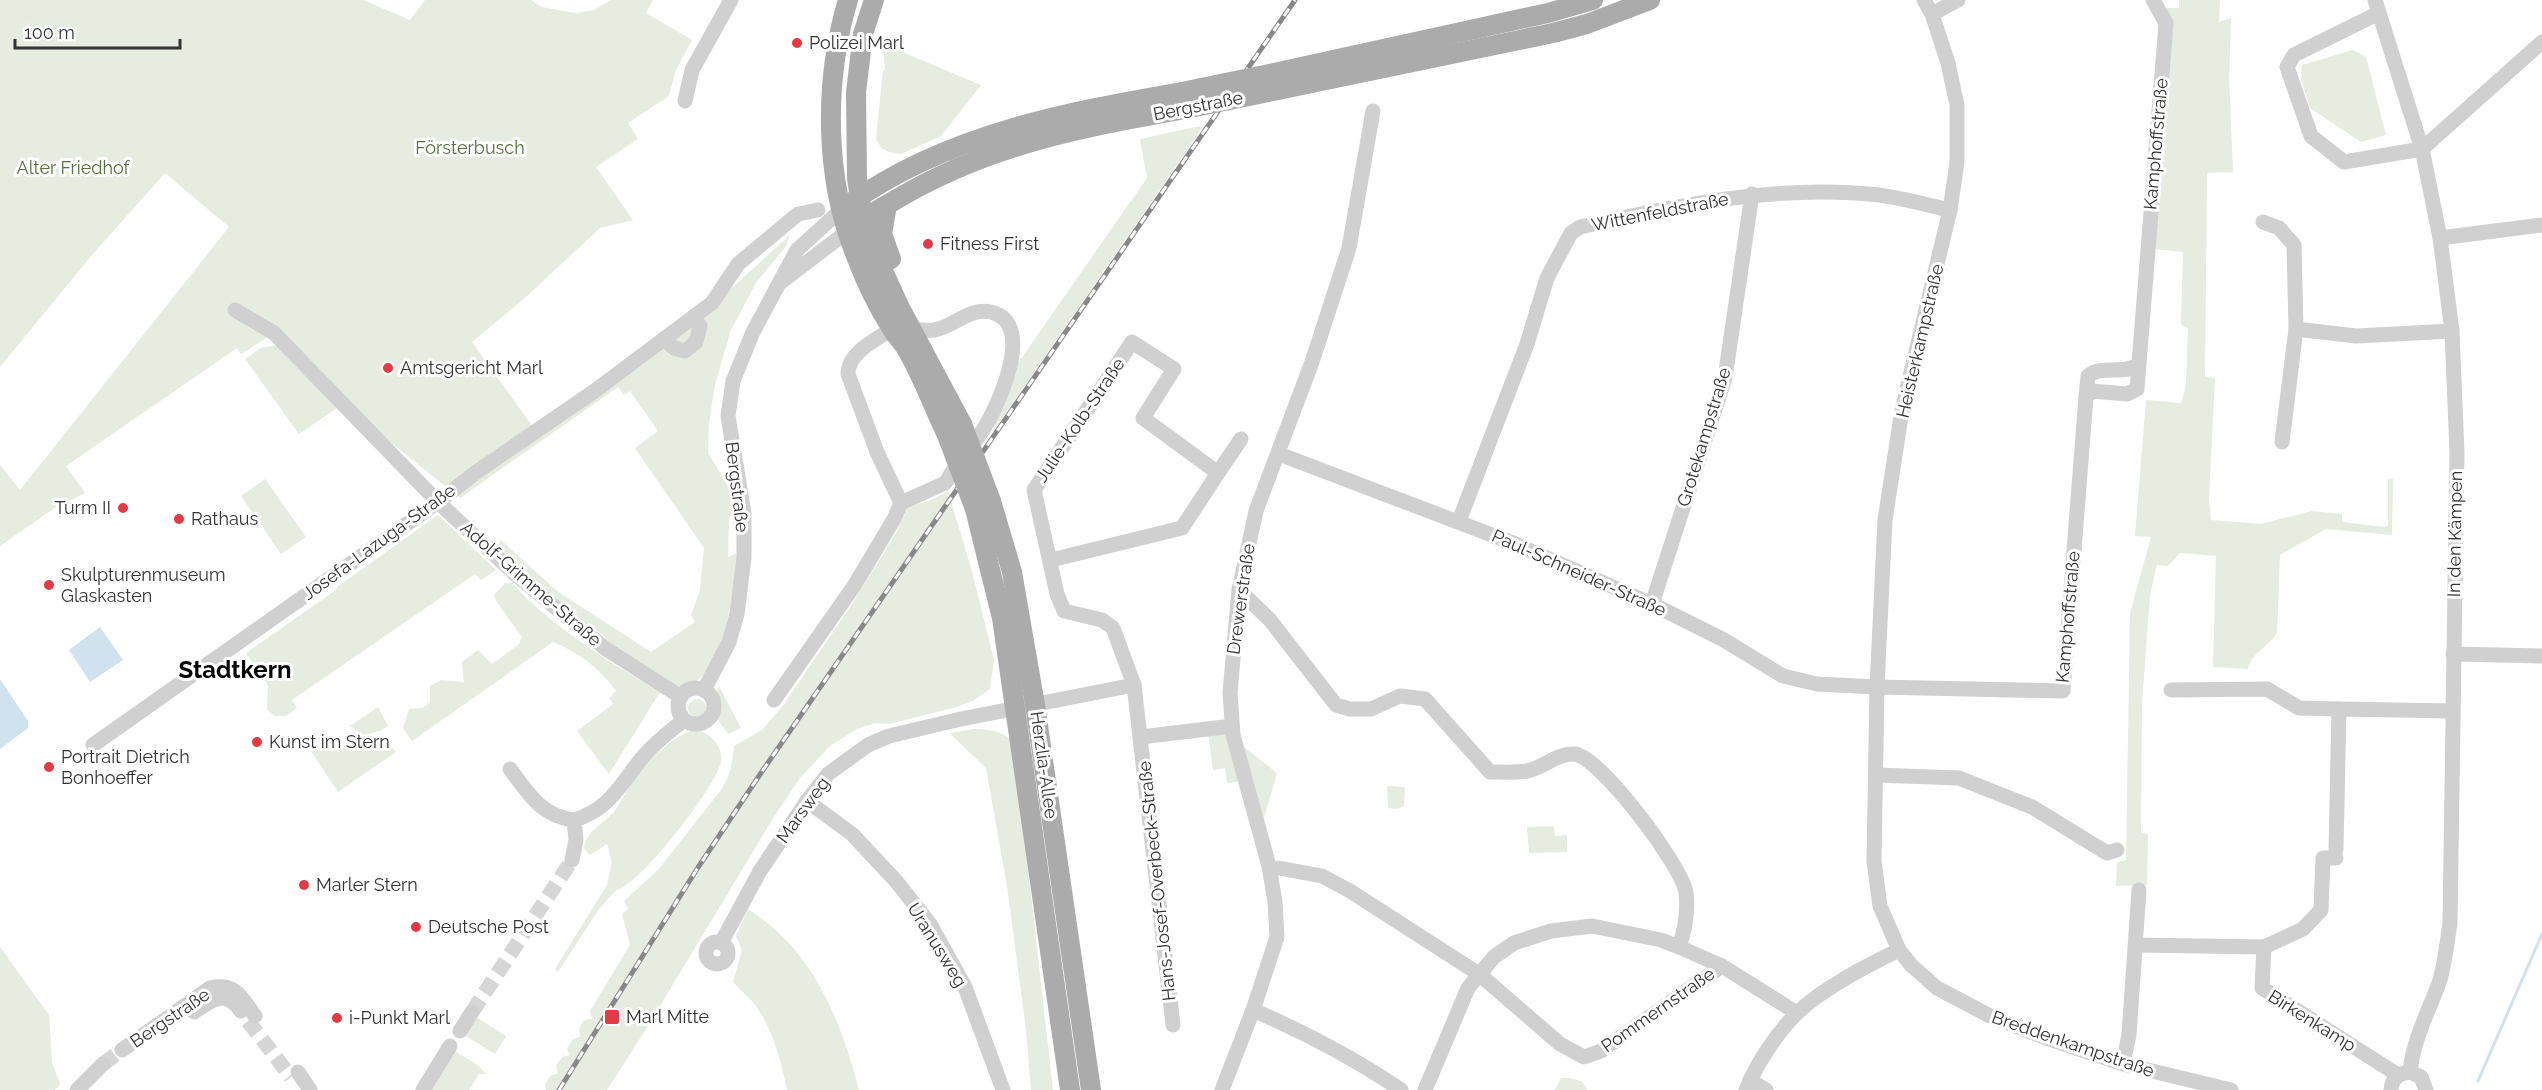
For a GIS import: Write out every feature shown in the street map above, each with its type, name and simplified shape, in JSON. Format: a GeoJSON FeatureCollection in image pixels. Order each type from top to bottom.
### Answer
{"type":"FeatureCollection","features":[{"type":"Feature","properties":{"kind":"main road","name":"Herzlia-Allee"},"geometry":{"type":"LineString","coordinates":[[848,0],[833,67],[831,137],[841,210],[855,225]]}},
{"type":"Feature","properties":{"kind":"main road","name":"Bergstraße"},"geometry":{"type":"LineString","coordinates":[[1276,81],[1593,0]]}},
{"type":"Feature","properties":{"kind":"main road","name":"Bergstraße"},"geometry":{"type":"LineString","coordinates":[[855,225],[923,183],[968,162],[1043,137],[1184,100],[1276,81],[1553,33],[1587,24],[1650,0]]}},
{"type":"Feature","properties":{"kind":"main road","name":"Herzlia-Allee"},"geometry":{"type":"LineString","coordinates":[[870,1],[860,51],[856,92],[859,197],[855,225],[856,256],[909,329],[906,348],[954,429],[983,505],[1002,618],[1026,706],[1090,1090]]}},
{"type":"Feature","properties":{"kind":"main road","name":"Bergstraße"},"geometry":{"type":"LineString","coordinates":[[841,210],[859,197],[916,166],[961,146],[1039,119],[1184,100]]}},
{"type":"Feature","properties":{"kind":"main road"},"geometry":{"type":"LineString","coordinates":[[887,205],[882,234],[909,329],[956,399],[954,429]]}},
{"type":"Feature","properties":{"kind":"main road","name":"Herzlia-Allee"},"geometry":{"type":"LineString","coordinates":[[1026,706],[1070,1090]]}},
{"type":"Feature","properties":{"kind":"street"},"geometry":{"type":"LineString","coordinates":[[685,101],[692,70],[731,0]]}},
{"type":"Feature","properties":{"kind":"street","name":"Heisterkampstraße"},"geometry":{"type":"LineString","coordinates":[[1877,687],[1885,520],[1902,410],[1950,210],[1957,162],[1957,105],[1948,63],[1932,14],[1924,0]]}},
{"type":"Feature","properties":{"kind":"street"},"geometry":{"type":"LineString","coordinates":[[1932,14],[1958,0]]}},
{"type":"Feature","properties":{"kind":"street","name":"Kamphoffstraße"},"geometry":{"type":"LineString","coordinates":[[2086,397],[2092,391],[2127,394],[2137,389],[2166,23],[2153,0]]}},
{"type":"Feature","properties":{"kind":"street"},"geometry":{"type":"LineString","coordinates":[[2377,7],[2294,55],[2287,67],[2311,136],[2344,162],[2422,149],[2542,42]]}},
{"type":"Feature","properties":{"kind":"street","name":"In den Kämpen"},"geometry":{"type":"LineString","coordinates":[[2377,7],[2422,149],[2440,238],[2452,331],[2457,453],[2450,923],[2439,981],[2404,1074],[2394,1079],[2391,1090]]}},
{"type":"Feature","properties":{"kind":"street","name":"Drewerstraße"},"geometry":{"type":"LineString","coordinates":[[1222,1090],[1253,1010],[1277,936],[1275,902],[1269,866],[1232,726],[1230,693],[1239,590],[1256,511],[1312,362],[1349,248],[1373,111]]}},
{"type":"Feature","properties":{"kind":"street","name":"Wittenfeldstraße"},"geometry":{"type":"LineString","coordinates":[[1459,521],[1527,344],[1547,278],[1570,233],[1580,227],[1666,208],[1752,194],[1808,192],[1880,195],[1950,210]]}},
{"type":"Feature","properties":{"kind":"street","name":"Grotekampstraße"},"geometry":{"type":"LineString","coordinates":[[1652,604],[1725,378],[1752,194]]}},
{"type":"Feature","properties":{"kind":"street","name":"Josefa-Lazuga-Straße"},"geometry":{"type":"LineString","coordinates":[[93,745],[438,502],[475,473],[596,390],[712,303],[723,283],[738,264],[798,214],[818,210]]}},
{"type":"Feature","properties":{"kind":"street","name":"Bergstraße"},"geometry":{"type":"LineString","coordinates":[[704,690],[729,642],[737,614],[743,567],[744,513],[728,416],[733,381],[753,332],[797,250],[841,210]]}},
{"type":"Feature","properties":{"kind":"street"},"geometry":{"type":"LineString","coordinates":[[2263,222],[2279,228],[2294,245],[2296,328],[2283,442]]}},
{"type":"Feature","properties":{"kind":"street","name":"Bergstraße"},"geometry":{"type":"LineString","coordinates":[[776,286],[855,225]]}},
{"type":"Feature","properties":{"kind":"street"},"geometry":{"type":"LineString","coordinates":[[2440,238],[2542,225]]}},
{"type":"Feature","properties":{"kind":"street","name":"Adolf-Grimme-Straße"},"geometry":{"type":"LineString","coordinates":[[236,310],[274,333],[438,502],[515,574],[606,649],[681,697]]}},
{"type":"Feature","properties":{"kind":"street"},"geometry":{"type":"LineString","coordinates":[[774,700],[854,586],[894,519],[900,503],[848,374],[848,365],[852,358],[909,329],[936,330],[975,312],[990,312],[1007,322],[1013,335],[1013,348],[1007,374],[993,409],[983,429],[945,483],[900,503]]}},
{"type":"Feature","properties":{"kind":"street"},"geometry":{"type":"LineString","coordinates":[[664,339],[675,348],[685,351],[696,342],[700,326],[693,317]]}},
{"type":"Feature","properties":{"kind":"street"},"geometry":{"type":"LineString","coordinates":[[2296,328],[2356,336],[2452,331]]}},
{"type":"Feature","properties":{"kind":"street","name":"Julie-Kolb-Straße"},"geometry":{"type":"LineString","coordinates":[[1134,685],[1113,628],[1102,620],[1077,616],[1064,611],[1057,594],[1034,490],[1132,342],[1174,369],[1143,418],[1218,473]]}},
{"type":"Feature","properties":{"kind":"street","name":"Kamphoffstraße"},"geometry":{"type":"LineString","coordinates":[[1877,687],[2064,691],[2088,376],[2094,371],[2128,370],[2139,364]]}},
{"type":"Feature","properties":{"kind":"street"},"geometry":{"type":"LineString","coordinates":[[1051,560],[1182,528],[1241,439]]}},
{"type":"Feature","properties":{"kind":"street","name":"Paul-Schneider-Straße"},"geometry":{"type":"LineString","coordinates":[[1279,454],[1459,521],[1652,604],[1724,640],[1783,676],[1817,684],[1877,687]]}},
{"type":"Feature","properties":{"kind":"street"},"geometry":{"type":"LineString","coordinates":[[1239,590],[1270,620],[1336,705],[1350,709],[1371,709],[1400,696],[1425,699],[1490,772],[1528,771],[1561,756],[1575,754],[1592,761],[1647,824],[1674,863],[1686,892],[1684,934],[1679,947]]}},
{"type":"Feature","properties":{"kind":"street"},"geometry":{"type":"LineString","coordinates":[[2453,654],[2542,656]]}},
{"type":"Feature","properties":{"kind":"street"},"geometry":{"type":"LineString","coordinates":[[1026,706],[1134,685]]}},
{"type":"Feature","properties":{"kind":"street","name":"Hans-Josef-Overbeck-Straße"},"geometry":{"type":"LineString","coordinates":[[1134,685],[1142,737],[1150,837],[1173,1025]]}},
{"type":"Feature","properties":{"kind":"street","name":"Breddenkampstraße"},"geometry":{"type":"LineString","coordinates":[[1877,687],[1874,861],[1877,892],[1887,927],[1899,950],[1911,965],[1937,988],[1988,1015],[2049,1039],[2123,1064],[2231,1090]]}},
{"type":"Feature","properties":{"kind":"street"},"geometry":{"type":"LineString","coordinates":[[2171,690],[2267,689],[2299,708],[2452,711]]}},
{"type":"Feature","properties":{"kind":"street"},"geometry":{"type":"LineString","coordinates":[[689,690],[704,690],[713,701],[712,714],[702,723],[696,724],[684,720],[678,708],[681,697],[689,690]]}},
{"type":"Feature","properties":{"kind":"street","name":"Marsweg"},"geometry":{"type":"LineString","coordinates":[[721,943],[760,871],[828,774],[868,745],[889,736],[1026,706]]}},
{"type":"Feature","properties":{"kind":"street"},"geometry":{"type":"LineString","coordinates":[[2136,945],[2264,947],[2303,929],[2321,910],[2323,858],[2336,853],[2339,709]]}},
{"type":"Feature","properties":{"kind":"street"},"geometry":{"type":"LineString","coordinates":[[510,769],[540,808],[561,819],[574,820],[593,814],[608,802],[644,755],[684,720]]}},
{"type":"Feature","properties":{"kind":"street","name":"Hans-Josef-Overbeck-Straße"},"geometry":{"type":"LineString","coordinates":[[1142,737],[1232,726]]}},
{"type":"Feature","properties":{"kind":"street"},"geometry":{"type":"LineString","coordinates":[[1876,775],[1959,778],[2032,807],[2107,853],[2117,850]]}},
{"type":"Feature","properties":{"kind":"street","name":"Uranusweg"},"geometry":{"type":"LineString","coordinates":[[807,801],[852,834],[896,880],[930,924],[964,987],[1003,1090]]}},
{"type":"Feature","properties":{"kind":"street"},"geometry":{"type":"LineString","coordinates":[[572,860],[576,840],[574,820]]}},
{"type":"Feature","properties":{"kind":"street","name":"Pommernstraße"},"geometry":{"type":"LineString","coordinates":[[1279,868],[1322,876],[1350,891],[1479,974],[1560,1044],[1584,1057],[1601,1051],[1722,966]]}},
{"type":"Feature","properties":{"kind":"street"},"geometry":{"type":"LineString","coordinates":[[2123,1064],[2129,1035],[2139,890]]}},
{"type":"Feature","properties":{"kind":"street","name":"Pommernstraße"},"geometry":{"type":"LineString","coordinates":[[1425,1090],[1468,988],[1494,957],[1530,936],[1574,927],[1592,926],[1661,940],[1722,966],[1797,1013]]}},
{"type":"Feature","properties":{"kind":"street","name":"Birkenkamp"},"geometry":{"type":"LineString","coordinates":[[2264,947],[2262,988],[2404,1074]]}},
{"type":"Feature","properties":{"kind":"street"},"geometry":{"type":"LineString","coordinates":[[1766,1090],[1748,1085],[1773,1043],[1797,1013],[1838,984],[1899,950]]}},
{"type":"Feature","properties":{"kind":"street","name":"Bergstraße"},"geometry":{"type":"LineString","coordinates":[[125,1055],[215,998],[227,998],[234,1001],[250,1014]]}},
{"type":"Feature","properties":{"kind":"street"},"geometry":{"type":"LineString","coordinates":[[1253,1010],[1309,1034],[1401,1090]]}},
{"type":"Feature","properties":{"kind":"street"},"geometry":{"type":"LineString","coordinates":[[460,1031],[472,1012]]}},
{"type":"Feature","properties":{"kind":"street"},"geometry":{"type":"LineString","coordinates":[[423,1090],[450,1046]]}},
{"type":"Feature","properties":{"kind":"street"},"geometry":{"type":"LineString","coordinates":[[77,1090],[106,1069],[91,1090]]}},
{"type":"Feature","properties":{"kind":"street"},"geometry":{"type":"LineString","coordinates":[[2404,1074],[2421,1077],[2426,1090]]}},
{"type":"Feature","properties":{"kind":"street"},"geometry":{"type":"LineString","coordinates":[[296,1080],[310,1090]]}},
{"type":"Feature","properties":{"kind":"green space"},"geometry":{"type":"Polygon","coordinates":[[[0,0],[363,0],[410,20],[425,0],[531,0],[542,7],[576,13],[594,10],[611,0],[653,0],[646,13],[692,40],[676,70],[669,96],[628,123],[638,139],[596,167],[633,220],[600,228],[526,297],[472,342],[538,434],[713,305],[790,235],[786,246],[756,283],[731,330],[715,385],[709,423],[708,453],[728,486],[739,512],[729,517],[728,557],[738,553],[723,635],[705,673],[692,684],[675,686],[612,645],[602,634],[548,596],[494,549],[501,540],[557,591],[651,652],[695,622],[691,615],[700,590],[704,548],[635,448],[658,431],[630,391],[624,395],[618,387],[460,498],[348,408],[274,333],[241,354],[237,348],[66,466],[85,493],[53,509],[0,546],[0,465],[20,490],[229,227],[165,173],[92,255],[0,367],[0,0]]]}},
{"type":"Feature","properties":{"kind":"green space"},"geometry":{"type":"Polygon","coordinates":[[[2179,0],[2220,0],[2219,22],[2231,18],[2229,78],[2233,172],[2207,173],[2205,377],[2215,378],[2209,499],[2211,520],[2261,524],[2312,511],[2342,514],[2342,522],[2385,527],[2388,525],[2388,479],[2393,479],[2392,535],[2326,529],[2280,555],[2277,633],[2256,654],[2248,669],[2213,667],[2216,556],[2180,553],[2168,566],[2157,565],[2150,595],[2142,703],[2141,833],[2148,834],[2147,885],[2116,886],[2117,862],[2126,860],[2130,613],[2151,537],[2135,536],[2146,400],[2181,403],[2186,386],[2188,328],[2181,325],[2183,252],[2154,249],[2172,30],[2166,8],[2179,8],[2179,0]]]}},
{"type":"Feature","properties":{"kind":"green space"},"geometry":{"type":"Polygon","coordinates":[[[883,44],[981,85],[941,136],[901,154],[881,148],[876,139],[883,70],[885,70],[883,44]]]}},
{"type":"Feature","properties":{"kind":"green space"},"geometry":{"type":"Polygon","coordinates":[[[2353,50],[2366,57],[2386,135],[2361,142],[2310,108],[2301,79],[2302,65],[2353,50]]]}},
{"type":"Feature","properties":{"kind":"green space"},"geometry":{"type":"Polygon","coordinates":[[[1200,126],[1202,128],[997,426],[994,424],[1018,363],[1147,178],[1140,139],[1200,126]]]}},
{"type":"Feature","properties":{"kind":"green space"},"geometry":{"type":"Polygon","coordinates":[[[276,345],[337,408],[299,434],[245,359],[261,348],[276,345]]]}},
{"type":"Feature","properties":{"kind":"green space"},"geometry":{"type":"Polygon","coordinates":[[[265,479],[306,537],[281,554],[241,496],[265,479]]]}},
{"type":"Feature","properties":{"kind":"green space"},"geometry":{"type":"Polygon","coordinates":[[[948,491],[972,571],[994,660],[990,689],[973,701],[953,708],[889,724],[875,723],[857,729],[830,746],[800,778],[775,815],[607,1090],[546,1090],[545,1084],[551,1075],[558,1074],[556,1066],[562,1057],[569,1055],[567,1048],[573,1039],[580,1037],[579,1029],[584,1020],[592,1019],[590,1011],[630,945],[622,914],[628,909],[624,901],[658,870],[721,790],[729,774],[734,746],[762,730],[782,707],[852,604],[897,531],[908,507],[931,500],[948,491]]]}},
{"type":"Feature","properties":{"kind":"green space"},"geometry":{"type":"Polygon","coordinates":[[[438,515],[496,570],[481,580],[475,574],[292,700],[297,708],[286,716],[274,716],[267,709],[268,685],[246,653],[438,515]]]}},
{"type":"Feature","properties":{"kind":"green space"},"geometry":{"type":"Polygon","coordinates":[[[505,583],[512,583],[545,615],[582,643],[660,692],[609,774],[577,731],[613,704],[609,698],[616,691],[588,662],[553,642],[412,741],[403,728],[409,709],[423,708],[430,702],[430,686],[441,680],[464,682],[462,662],[478,650],[492,664],[519,644],[522,637],[494,595],[505,583]]]}},
{"type":"Feature","properties":{"kind":"green space"},"geometry":{"type":"Polygon","coordinates":[[[719,686],[741,728],[728,734],[716,717],[719,686]]]}},
{"type":"Feature","properties":{"kind":"green space"},"geometry":{"type":"Polygon","coordinates":[[[697,699],[703,702],[706,708],[703,714],[697,717],[691,714],[688,708],[691,702],[697,699]]]}},
{"type":"Feature","properties":{"kind":"green space"},"geometry":{"type":"Polygon","coordinates":[[[378,707],[388,726],[380,731],[363,735],[350,726],[378,707]]]}},
{"type":"Feature","properties":{"kind":"green space"},"geometry":{"type":"Polygon","coordinates":[[[974,729],[1001,733],[1014,744],[1053,1090],[1031,1090],[1026,1030],[1007,886],[986,768],[949,733],[974,729]]]}},
{"type":"Feature","properties":{"kind":"green space"},"geometry":{"type":"Polygon","coordinates":[[[1232,729],[1235,740],[1277,773],[1260,832],[1245,781],[1227,783],[1225,768],[1213,770],[1208,731],[1232,729]]]}},
{"type":"Feature","properties":{"kind":"green space"},"geometry":{"type":"Polygon","coordinates":[[[697,730],[714,740],[721,754],[717,772],[708,789],[658,854],[627,885],[616,890],[599,909],[558,972],[555,969],[607,885],[612,862],[607,844],[590,855],[584,848],[588,836],[612,814],[642,769],[660,751],[679,736],[697,730]]]}},
{"type":"Feature","properties":{"kind":"green space"},"geometry":{"type":"Polygon","coordinates":[[[385,739],[396,752],[338,792],[311,751],[325,744],[359,746],[385,739]]]}},
{"type":"Feature","properties":{"kind":"green space"},"geometry":{"type":"Polygon","coordinates":[[[1387,786],[1405,787],[1404,806],[1396,809],[1388,808],[1387,786]]]}},
{"type":"Feature","properties":{"kind":"green space"},"geometry":{"type":"Polygon","coordinates":[[[1554,826],[1555,836],[1567,835],[1567,852],[1529,853],[1527,827],[1554,826]]]}},
{"type":"Feature","properties":{"kind":"green space"},"geometry":{"type":"Polygon","coordinates":[[[748,909],[790,944],[807,965],[833,1012],[859,1090],[787,1090],[772,1035],[762,1015],[733,982],[742,950],[736,936],[748,909]]]}},
{"type":"Feature","properties":{"kind":"green space"},"geometry":{"type":"Polygon","coordinates":[[[0,947],[49,1015],[52,1062],[60,1084],[55,1090],[0,1090],[0,947]]]}},
{"type":"Feature","properties":{"kind":"green space"},"geometry":{"type":"Polygon","coordinates":[[[476,1017],[506,1036],[495,1054],[464,1035],[476,1017]]]}},
{"type":"Feature","properties":{"kind":"green space"},"geometry":{"type":"Polygon","coordinates":[[[455,1051],[479,1066],[486,1074],[479,1074],[469,1090],[431,1090],[455,1051]]]}},
{"type":"Feature","properties":{"kind":"green space"},"geometry":{"type":"Polygon","coordinates":[[[1561,1078],[1583,1082],[1587,1090],[1555,1090],[1561,1078]]]}},
{"type":"Feature","properties":{"kind":"water"},"geometry":{"type":"Polygon","coordinates":[[[100,627],[123,660],[90,682],[69,650],[100,627]]]}},
{"type":"Feature","properties":{"kind":"water"},"geometry":{"type":"Polygon","coordinates":[[[0,679],[28,721],[28,728],[0,749],[0,679]]]}},
{"type":"Feature","properties":{"kind":"waterway"},"geometry":{"type":"LineString","coordinates":[[2478,1081],[2542,934]]}},
{"type":"Feature","properties":{"kind":"tunnel"},"geometry":{"type":"LineString","coordinates":[[472,1012],[572,860]]}},
{"type":"Feature","properties":{"kind":"tunnel"},"geometry":{"type":"LineString","coordinates":[[248,1021],[291,1077]]}},
{"type":"Feature","properties":{"kind":"tunnel"},"geometry":{"type":"LineString","coordinates":[[103,1064],[122,1050]]}},
{"type":"Feature","properties":{"kind":"railway"},"geometry":{"type":"LineString","coordinates":[[559,1090],[697,869],[763,770],[1295,0]]}},
{"type":"Feature","properties":{"kind":"place","name":"Polizei Marl"},"geometry":{"type":"Point","coordinates":[797,43]}},
{"type":"Feature","properties":{"kind":"place","name":"Fitness First"},"geometry":{"type":"Point","coordinates":[928,244]}},
{"type":"Feature","properties":{"kind":"place","name":"Amtsgericht Marl"},"geometry":{"type":"Point","coordinates":[388,368]}},
{"type":"Feature","properties":{"kind":"place","name":"Turm II"},"geometry":{"type":"Point","coordinates":[123,508]}},
{"type":"Feature","properties":{"kind":"place","name":"Rathaus"},"geometry":{"type":"Point","coordinates":[179,519]}},
{"type":"Feature","properties":{"kind":"place","name":"Skulpturenmuseum Glaskasten"},"geometry":{"type":"Point","coordinates":[49,585]}},
{"type":"Feature","properties":{"kind":"place","name":"Kunst im Stern"},"geometry":{"type":"Point","coordinates":[257,742]}},
{"type":"Feature","properties":{"kind":"place","name":"Portrait Dietrich Bonhoeffer"},"geometry":{"type":"Point","coordinates":[49,767]}},
{"type":"Feature","properties":{"kind":"place","name":"Marler Stern"},"geometry":{"type":"Point","coordinates":[304,885]}},
{"type":"Feature","properties":{"kind":"place","name":"Deutsche Post"},"geometry":{"type":"Point","coordinates":[416,927]}},
{"type":"Feature","properties":{"kind":"place","name":"Marl Mitte"},"geometry":{"type":"Point","coordinates":[612,1017]}},
{"type":"Feature","properties":{"kind":"place","name":"i-Punkt Marl"},"geometry":{"type":"Point","coordinates":[337,1018]}},
{"type":"Feature","properties":{"kind":"district","name":"Stadtkern"},"geometry":{"type":"Point","coordinates":[235,670]}},
{"type":"Feature","properties":{"kind":"park label","name":"Försterbusch"},"geometry":{"type":"Point","coordinates":[470,148]}},
{"type":"Feature","properties":{"kind":"park label","name":"Alter Friedhof"},"geometry":{"type":"Point","coordinates":[73,168]}}]}
